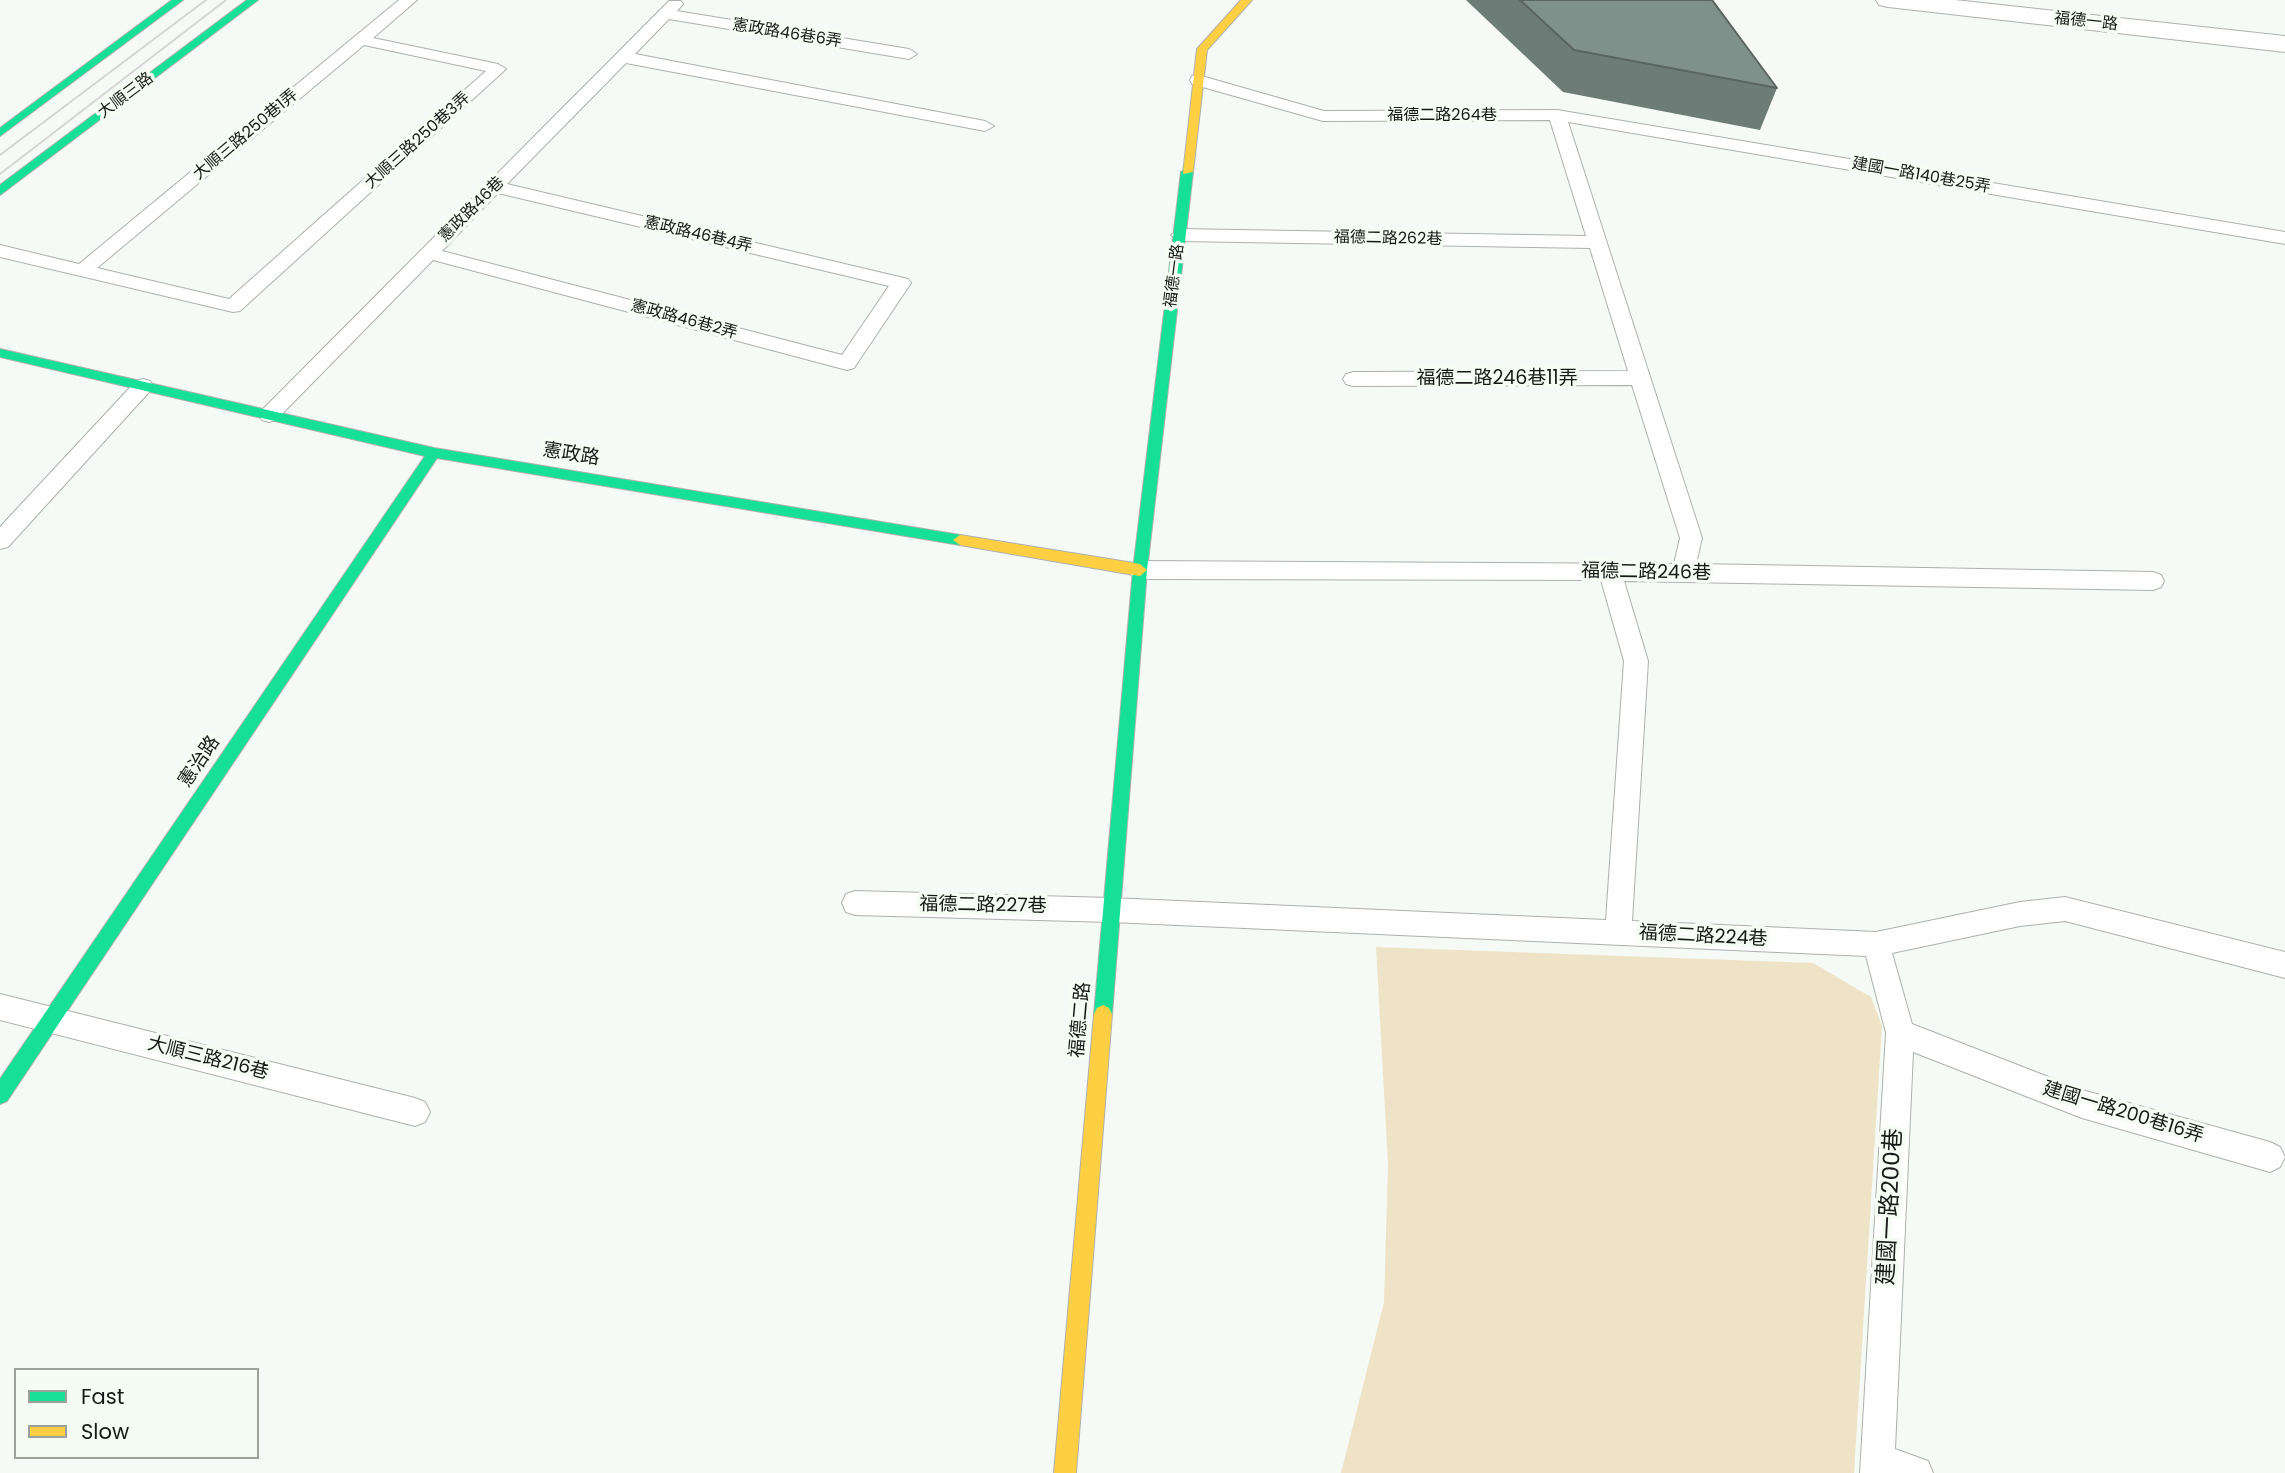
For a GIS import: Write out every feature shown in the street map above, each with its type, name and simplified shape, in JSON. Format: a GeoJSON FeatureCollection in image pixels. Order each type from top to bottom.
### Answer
{"type":"FeatureCollection","features":[{"type":"Feature","properties":{"kind":"street"},"geometry":{"type":"LineString","coordinates":[[0,132],[178,0]]}},
{"type":"Feature","properties":{"kind":"street","name":"大順三路"},"geometry":{"type":"LineString","coordinates":[[0,191],[253,0]]}},
{"type":"Feature","properties":{"kind":"street","name":"福德一路"},"geometry":{"type":"LineString","coordinates":[[1140,570],[1202,49],[1247,0]]}},
{"type":"Feature","properties":{"kind":"street","name":"福德一路"},"geometry":{"type":"LineString","coordinates":[[1888,0],[2285,44]]}},
{"type":"Feature","properties":{"kind":"street","name":"憲政路"},"geometry":{"type":"LineString","coordinates":[[0,353],[434,453],[1140,570]]}},
{"type":"Feature","properties":{"kind":"street","name":"憲治路"},"geometry":{"type":"LineString","coordinates":[[0,1095],[434,453]]}},
{"type":"Feature","properties":{"kind":"street","name":"福德二路"},"geometry":{"type":"LineString","coordinates":[[1065,1473],[1140,570]]}},
{"type":"Feature","properties":{"kind":"lane","name":"大順三路250巷1弄"},"geometry":{"type":"LineString","coordinates":[[83,270],[409,0]]}},
{"type":"Feature","properties":{"kind":"lane","name":"憲政路46巷6弄"},"geometry":{"type":"LineString","coordinates":[[670,9],[909,54]]}},
{"type":"Feature","properties":{"kind":"lane","name":"憲政路46巷"},"geometry":{"type":"LineString","coordinates":[[270,415],[670,9]]}},
{"type":"Feature","properties":{"kind":"lane","name":"大順三路250巷3弄"},"geometry":{"type":"LineString","coordinates":[[83,270],[233,306],[498,69],[361,40]]}},
{"type":"Feature","properties":{"kind":"lane"},"geometry":{"type":"LineString","coordinates":[[623,57],[985,126]]}},
{"type":"Feature","properties":{"kind":"lane","name":"福德二路264巷"},"geometry":{"type":"LineString","coordinates":[[1198,80],[1323,116],[1557,115]]}},
{"type":"Feature","properties":{"kind":"lane"},"geometry":{"type":"LineString","coordinates":[[1557,115],[1691,538],[1683,573]]}},
{"type":"Feature","properties":{"kind":"lane","name":"建國一路140巷25弄"},"geometry":{"type":"LineString","coordinates":[[1557,115],[2285,238]]}},
{"type":"Feature","properties":{"kind":"lane","name":"憲政路46巷4弄"},"geometry":{"type":"LineString","coordinates":[[495,187],[901,284]]}},
{"type":"Feature","properties":{"kind":"lane","name":"福德二路262巷"},"geometry":{"type":"LineString","coordinates":[[1180,235],[1597,242]]}},
{"type":"Feature","properties":{"kind":"lane"},"geometry":{"type":"LineString","coordinates":[[0,251],[83,270]]}},
{"type":"Feature","properties":{"kind":"lane","name":"憲政路46巷2弄"},"geometry":{"type":"LineString","coordinates":[[429,253],[847,363],[901,284]]}},
{"type":"Feature","properties":{"kind":"lane","name":"福德二路246巷11弄"},"geometry":{"type":"LineString","coordinates":[[1353,379],[1640,378]]}},
{"type":"Feature","properties":{"kind":"lane"},"geometry":{"type":"LineString","coordinates":[[0,541],[143,386]]}},
{"type":"Feature","properties":{"kind":"lane","name":"福德二路246巷"},"geometry":{"type":"LineString","coordinates":[[1140,570],[1610,572],[2152,581]]}},
{"type":"Feature","properties":{"kind":"lane"},"geometry":{"type":"LineString","coordinates":[[1610,572],[1636,661],[1618,933]]}},
{"type":"Feature","properties":{"kind":"lane","name":"福德二路227巷"},"geometry":{"type":"LineString","coordinates":[[855,903],[1111,909]]}},
{"type":"Feature","properties":{"kind":"lane","name":"福德二路224巷"},"geometry":{"type":"LineString","coordinates":[[1111,909],[1876,944],[2020,914],[2064,909],[2285,965]]}},
{"type":"Feature","properties":{"kind":"lane","name":"建國一路200巷"},"geometry":{"type":"LineString","coordinates":[[1876,944],[1900,1032],[1877,1466]]}},
{"type":"Feature","properties":{"kind":"lane","name":"大順三路216巷"},"geometry":{"type":"LineString","coordinates":[[0,1007],[415,1112]]}},
{"type":"Feature","properties":{"kind":"lane","name":"建國一路200巷16弄"},"geometry":{"type":"LineString","coordinates":[[1900,1032],[2082,1104],[2270,1157]]}},
{"type":"Feature","properties":{"kind":"lane"},"geometry":{"type":"LineString","coordinates":[[1877,1466],[1916,1473]]}},
{"type":"Feature","properties":{"kind":"shaded area"},"geometry":{"type":"Polygon","coordinates":[[[1376,947],[1813,963],[1871,997],[1882,1026],[1854,1473],[1341,1473],[1384,1302],[1388,1165],[1376,947]]]}},
{"type":"Feature","properties":{"kind":"building"},"geometry":{"type":"Polygon","coordinates":[[[1520,0],[1712,0],[1777,88],[1574,50],[1520,0]]]}},
{"type":"Feature","properties":{"kind":"tram line"},"geometry":{"type":"LineString","coordinates":[[0,155],[206,0]]}},
{"type":"Feature","properties":{"kind":"tram line"},"geometry":{"type":"LineString","coordinates":[[0,174],[226,0]]}},
{"type":"Feature","properties":{"kind":"traffic: fast"},"geometry":{"type":"LineString","coordinates":[[0,133],[178,0]]}},
{"type":"Feature","properties":{"kind":"traffic: fast"},"geometry":{"type":"LineString","coordinates":[[0,191],[253,0]]}},
{"type":"Feature","properties":{"kind":"traffic: fast"},"geometry":{"type":"LineString","coordinates":[[1103,1014],[1140,570],[1187,172]]}},
{"type":"Feature","properties":{"kind":"traffic: fast"},"geometry":{"type":"LineString","coordinates":[[0,353],[434,453],[960,540]]}},
{"type":"Feature","properties":{"kind":"traffic: fast"},"geometry":{"type":"LineString","coordinates":[[0,1095],[434,453]]}},
{"type":"Feature","properties":{"kind":"traffic: slow"},"geometry":{"type":"LineString","coordinates":[[1187,172],[1202,49],[1247,0]]}},
{"type":"Feature","properties":{"kind":"traffic: slow"},"geometry":{"type":"LineString","coordinates":[[960,540],[1140,570]]}},
{"type":"Feature","properties":{"kind":"traffic: slow"},"geometry":{"type":"LineString","coordinates":[[1065,1473],[1103,1014]]}}]}
